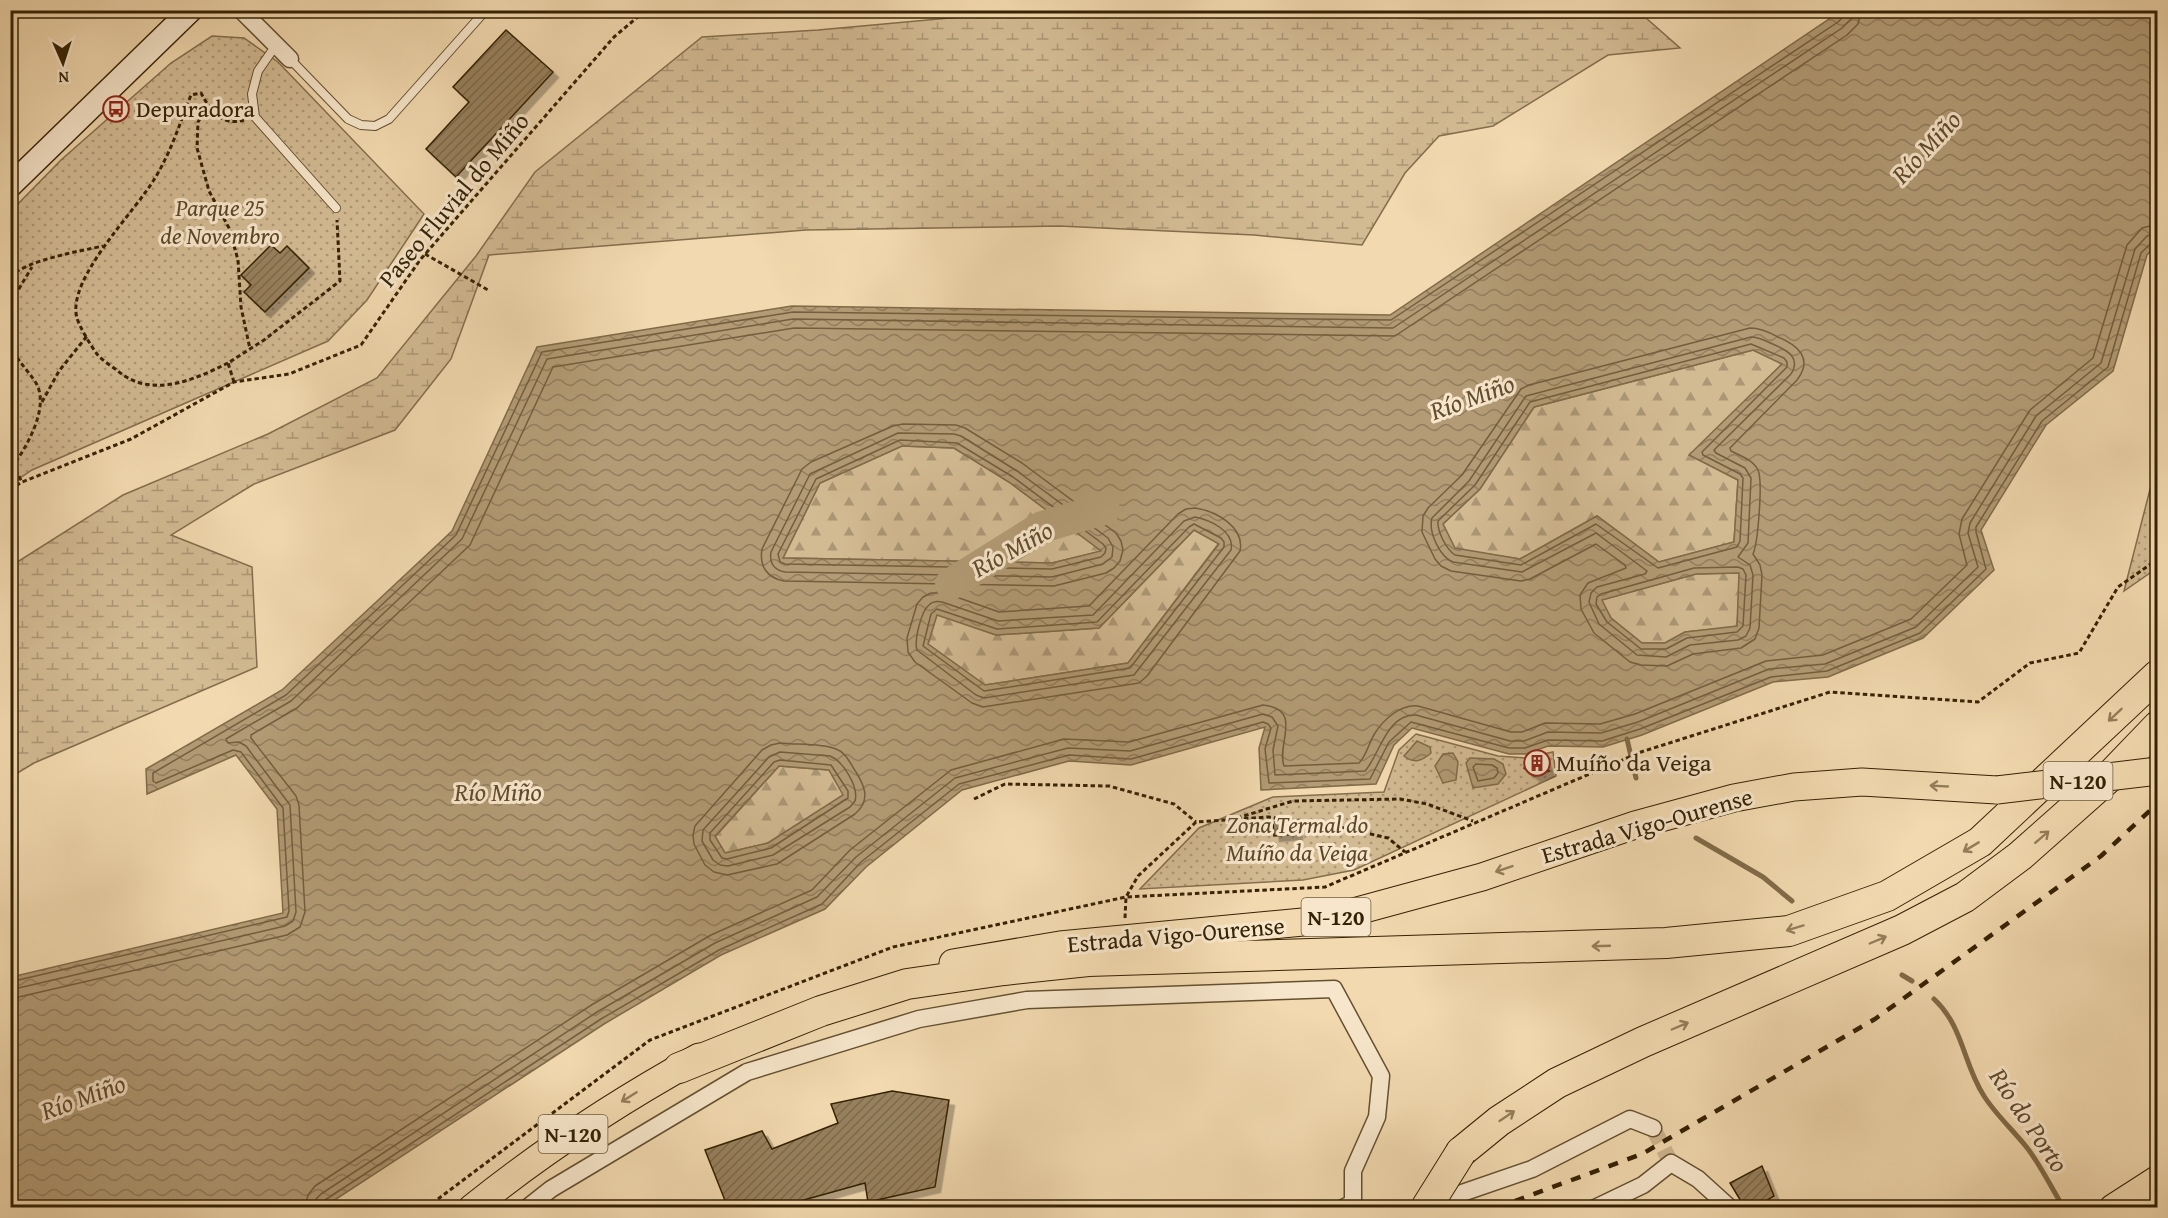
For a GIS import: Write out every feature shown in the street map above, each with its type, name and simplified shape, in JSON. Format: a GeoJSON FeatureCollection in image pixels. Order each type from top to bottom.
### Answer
{"type":"FeatureCollection","features":[{"type":"Feature","properties":{"kind":"highway"},"geometry":{"type":"LineString","coordinates":[[679,1068],[821,1011],[907,984],[1004,970],[1088,961],[1666,943],[1789,931],[1887,896],[1980,842],[2157,675]]}},
{"type":"Feature","properties":{"kind":"highway"},"geometry":{"type":"LineString","coordinates":[[1426,1208],[1461,1152],[1499,1121],[1557,1083],[1643,1042],[1902,930],[1965,897],[2020,856],[2090,794],[2157,726]]}},
{"type":"Feature","properties":{"kind":"highway","name":"N-120"},"geometry":{"type":"LineString","coordinates":[[1997,790],[2157,771]]}},
{"type":"Feature","properties":{"kind":"highway","name":"Estrada Vigo-Ourense"},"geometry":{"type":"LineString","coordinates":[[472,1208],[594,1119],[679,1068],[767,1020],[865,983],[926,967],[1060,945],[1324,920],[1482,877],[1635,825],[1734,798],[1794,787],[1862,782],[1997,790]]}},
{"type":"Feature","properties":{"kind":"highway","name":"N-120"},"geometry":{"type":"LineString","coordinates":[[1997,790],[2104,788],[2157,782]]}},
{"type":"Feature","properties":{"kind":"highway"},"geometry":{"type":"LineString","coordinates":[[2114,1208],[2157,1179]]}},
{"type":"Feature","properties":{"kind":"main road"},"geometry":{"type":"LineString","coordinates":[[10,186],[191,10]]}},
{"type":"Feature","properties":{"kind":"street"},"geometry":{"type":"LineString","coordinates":[[241,10],[290,59]]}},
{"type":"Feature","properties":{"kind":"street"},"geometry":{"type":"LineString","coordinates":[[527,1208],[551,1189],[747,1072],[919,1019],[1027,1000],[1334,989],[1381,1076],[1377,1117],[1353,1171],[1353,1203],[1343,1208]]}},
{"type":"Feature","properties":{"kind":"street"},"geometry":{"type":"LineString","coordinates":[[1420,1208],[1532,1169],[1630,1119],[1653,1128]]}},
{"type":"Feature","properties":{"kind":"street"},"geometry":{"type":"LineString","coordinates":[[1595,1208],[1643,1185],[1671,1163],[1698,1179],[1730,1208]]}},
{"type":"Feature","properties":{"kind":"lane"},"geometry":{"type":"LineString","coordinates":[[290,59],[348,119],[361,125],[375,126],[389,119],[486,10]]}},
{"type":"Feature","properties":{"kind":"lane"},"geometry":{"type":"LineString","coordinates":[[276,45],[258,71],[252,94],[255,117],[336,208]]}},
{"type":"Feature","properties":{"kind":"path","name":"Paseo Fluvial do Miño"},"geometry":{"type":"LineString","coordinates":[[234,382],[290,374],[361,345],[425,254],[614,37],[646,10]]}},
{"type":"Feature","properties":{"kind":"path"},"geometry":{"type":"LineString","coordinates":[[255,117],[236,123],[219,118],[208,106],[201,93],[191,95],[171,147],[155,179],[97,255],[78,293],[76,317],[97,355],[125,378],[152,386],[178,384],[198,378],[228,363],[340,281],[336,208]]}},
{"type":"Feature","properties":{"kind":"path"},"geometry":{"type":"LineString","coordinates":[[208,106],[198,122],[197,148],[209,191],[229,228],[238,260],[241,307],[250,349]]}},
{"type":"Feature","properties":{"kind":"path"},"geometry":{"type":"LineString","coordinates":[[10,277],[42,261],[105,246]]}},
{"type":"Feature","properties":{"kind":"path"},"geometry":{"type":"LineString","coordinates":[[425,254],[488,290]]}},
{"type":"Feature","properties":{"kind":"path"},"geometry":{"type":"LineString","coordinates":[[10,310],[16,292],[33,265]]}},
{"type":"Feature","properties":{"kind":"path"},"geometry":{"type":"LineString","coordinates":[[22,482],[12,465],[28,444],[41,404],[59,371],[87,336]]}},
{"type":"Feature","properties":{"kind":"path"},"geometry":{"type":"LineString","coordinates":[[10,344],[16,358],[37,385],[41,404]]}},
{"type":"Feature","properties":{"kind":"path"},"geometry":{"type":"LineString","coordinates":[[10,490],[22,482],[131,439],[234,382],[228,363]]}},
{"type":"Feature","properties":{"kind":"path"},"geometry":{"type":"LineString","coordinates":[[1615,762],[1830,692],[1978,702],[2030,663],[2079,653],[2118,587],[2157,559]]}},
{"type":"Feature","properties":{"kind":"path"},"geometry":{"type":"LineString","coordinates":[[1584,760],[1602,768]]}},
{"type":"Feature","properties":{"kind":"path"},"geometry":{"type":"LineString","coordinates":[[974,799],[1005,784],[1109,786],[1174,804],[1196,822]]}},
{"type":"Feature","properties":{"kind":"path"},"geometry":{"type":"LineString","coordinates":[[1230,820],[1293,801],[1400,799],[1427,804],[1475,822]]}},
{"type":"Feature","properties":{"kind":"path"},"geometry":{"type":"LineString","coordinates":[[1125,922],[1126,897],[1137,876],[1196,822],[1268,817],[1327,824],[1388,838],[1405,852]]}},
{"type":"Feature","properties":{"kind":"green space"},"geometry":{"type":"Polygon","coordinates":[[[1037,10],[1311,10],[1431,19],[1646,18],[1680,48],[1608,55],[1493,126],[1439,136],[1405,173],[1362,245],[1254,235],[1059,226],[806,230],[489,255],[451,359],[395,430],[254,484],[171,535],[252,567],[257,667],[34,763],[11,777],[11,566],[123,495],[268,434],[377,378],[476,256],[535,172],[702,37],[818,30],[1037,10]]]}},
{"type":"Feature","properties":{"kind":"green space","name":"Parque 25 de Novembro"},"geometry":{"type":"Polygon","coordinates":[[[212,36],[244,38],[278,62],[424,214],[367,300],[328,341],[32,470],[11,484],[11,211],[61,160],[171,63],[212,36]]]}},
{"type":"Feature","properties":{"kind":"green space"},"geometry":{"type":"Polygon","coordinates":[[[1753,350],[1782,364],[1690,455],[1738,480],[1734,542],[1659,562],[1597,516],[1520,559],[1455,549],[1443,524],[1480,489],[1534,407],[1753,350]]]}},
{"type":"Feature","properties":{"kind":"green space"},"geometry":{"type":"Polygon","coordinates":[[[902,446],[954,448],[1009,482],[1102,551],[1052,563],[783,558],[820,483],[902,446]]]}},
{"type":"Feature","properties":{"kind":"green space"},"geometry":{"type":"Polygon","coordinates":[[[2157,462],[2157,568],[2124,591],[2157,462]]]}},
{"type":"Feature","properties":{"kind":"green space"},"geometry":{"type":"Polygon","coordinates":[[[1194,530],[1219,543],[1128,663],[985,685],[928,644],[937,614],[996,635],[1099,628],[1194,530]]]}},
{"type":"Feature","properties":{"kind":"green space"},"geometry":{"type":"Polygon","coordinates":[[[1740,573],[1737,627],[1685,632],[1665,643],[1642,643],[1611,618],[1601,600],[1696,574],[1740,573]]]}},
{"type":"Feature","properties":{"kind":"green space","name":"Zona Termal do Muíño da Veiga"},"geometry":{"type":"Polygon","coordinates":[[[1416,734],[1498,756],[1526,758],[1553,752],[1556,776],[1354,870],[1303,880],[1140,889],[1199,828],[1273,797],[1384,792],[1399,750],[1416,734]],[[1543,755],[1530,759],[1526,766],[1528,771],[1535,776],[1549,771],[1543,755]]]}},
{"type":"Feature","properties":{"kind":"green space"},"geometry":{"type":"Polygon","coordinates":[[[779,766],[829,770],[844,795],[768,843],[725,853],[715,837],[779,766]]]}},
{"type":"Feature","properties":{"kind":"water","name":"Río Miño"},"geometry":{"type":"Polygon","coordinates":[[[1841,11],[2157,11],[2157,244],[2147,255],[2113,371],[2046,425],[1981,530],[1994,570],[1923,638],[1828,677],[1773,682],[1642,735],[1603,747],[1548,746],[1526,754],[1509,754],[1412,728],[1394,745],[1376,784],[1261,790],[1259,748],[1265,727],[1131,765],[1069,761],[962,790],[866,867],[825,909],[721,955],[604,1024],[324,1207],[11,1207],[11,977],[283,913],[277,809],[236,755],[147,794],[146,769],[282,690],[452,531],[537,347],[792,306],[1390,315],[1841,11]],[[1753,350],[1534,407],[1480,489],[1443,524],[1455,548],[1520,559],[1597,516],[1659,562],[1734,542],[1738,480],[1689,455],[1782,364],[1753,350]],[[902,446],[820,483],[783,558],[1052,563],[1101,551],[1009,482],[954,448],[902,446]],[[1194,530],[1099,628],[996,635],[937,615],[928,644],[985,685],[1128,663],[1219,544],[1194,530]],[[1739,573],[1696,574],[1602,600],[1611,618],[1642,643],[1665,643],[1685,632],[1737,626],[1739,573]],[[779,766],[715,836],[725,853],[768,843],[843,795],[829,770],[779,766]]]}},
{"type":"Feature","properties":{"kind":"water"},"geometry":{"type":"Polygon","coordinates":[[[1417,741],[1430,747],[1431,753],[1415,761],[1404,756],[1417,741]]]}},
{"type":"Feature","properties":{"kind":"water"},"geometry":{"type":"Polygon","coordinates":[[[1453,753],[1458,762],[1456,780],[1443,783],[1435,766],[1443,754],[1453,753]]]}},
{"type":"Feature","properties":{"kind":"water"},"geometry":{"type":"Polygon","coordinates":[[[1470,758],[1494,759],[1503,764],[1506,774],[1498,784],[1473,788],[1466,763],[1470,758]]]}},
{"type":"Feature","properties":{"kind":"building"},"geometry":{"type":"Polygon","coordinates":[[[506,30],[553,72],[456,177],[426,149],[469,102],[453,87],[506,30]]]}},
{"type":"Feature","properties":{"kind":"building"},"geometry":{"type":"Polygon","coordinates":[[[271,245],[280,253],[287,246],[309,268],[265,312],[244,292],[251,285],[241,275],[271,245]]]}},
{"type":"Feature","properties":{"kind":"building","name":"Muíño da Veiga"},"geometry":{"type":"Polygon","coordinates":[[[1543,754],[1549,771],[1535,776],[1524,768],[1531,759],[1543,754]]]}},
{"type":"Feature","properties":{"kind":"building"},"geometry":{"type":"Polygon","coordinates":[[[1296,821],[1297,834],[1274,836],[1273,822],[1296,821]]]}},
{"type":"Feature","properties":{"kind":"building"},"geometry":{"type":"Polygon","coordinates":[[[892,1091],[949,1100],[935,1187],[868,1202],[865,1183],[775,1208],[728,1208],[705,1150],[762,1131],[772,1149],[838,1123],[831,1104],[892,1091]]]}},
{"type":"Feature","properties":{"kind":"building"},"geometry":{"type":"Polygon","coordinates":[[[1762,1166],[1774,1196],[1754,1208],[1745,1208],[1730,1183],[1762,1166]]]}},
{"type":"Feature","properties":{"kind":"waterway","name":"Río Miño"},"geometry":{"type":"LineString","coordinates":[[951,584],[1042,527],[1104,509]]}},
{"type":"Feature","properties":{"kind":"waterway","name":"Río do Porto"},"geometry":{"type":"LineString","coordinates":[[1627,739],[1636,778]]}},
{"type":"Feature","properties":{"kind":"waterway","name":"Río do Porto"},"geometry":{"type":"LineString","coordinates":[[1696,838],[1763,877],[1792,901]]}},
{"type":"Feature","properties":{"kind":"waterway","name":"Río do Porto"},"geometry":{"type":"LineString","coordinates":[[1902,975],[1912,981]]}},
{"type":"Feature","properties":{"kind":"waterway","name":"Río do Porto"},"geometry":{"type":"LineString","coordinates":[[1934,999],[1952,1021],[1984,1096],[2028,1149],[2059,1200]]}},
{"type":"Feature","properties":{"kind":"tunnel"},"geometry":{"type":"LineString","coordinates":[[1653,1128],[1671,1163]]}},
{"type":"Feature","properties":{"kind":"railway"},"geometry":{"type":"LineString","coordinates":[[1496,1208],[1642,1154],[1875,1019],[2101,856],[2158,803]]}},
{"type":"Feature","properties":{"kind":"place","name":"Depuradora"},"geometry":{"type":"Point","coordinates":[116,109]}},
{"type":"Feature","properties":{"kind":"place","name":"Muíño da Veiga"},"geometry":{"type":"Point","coordinates":[1537,763]}}]}
